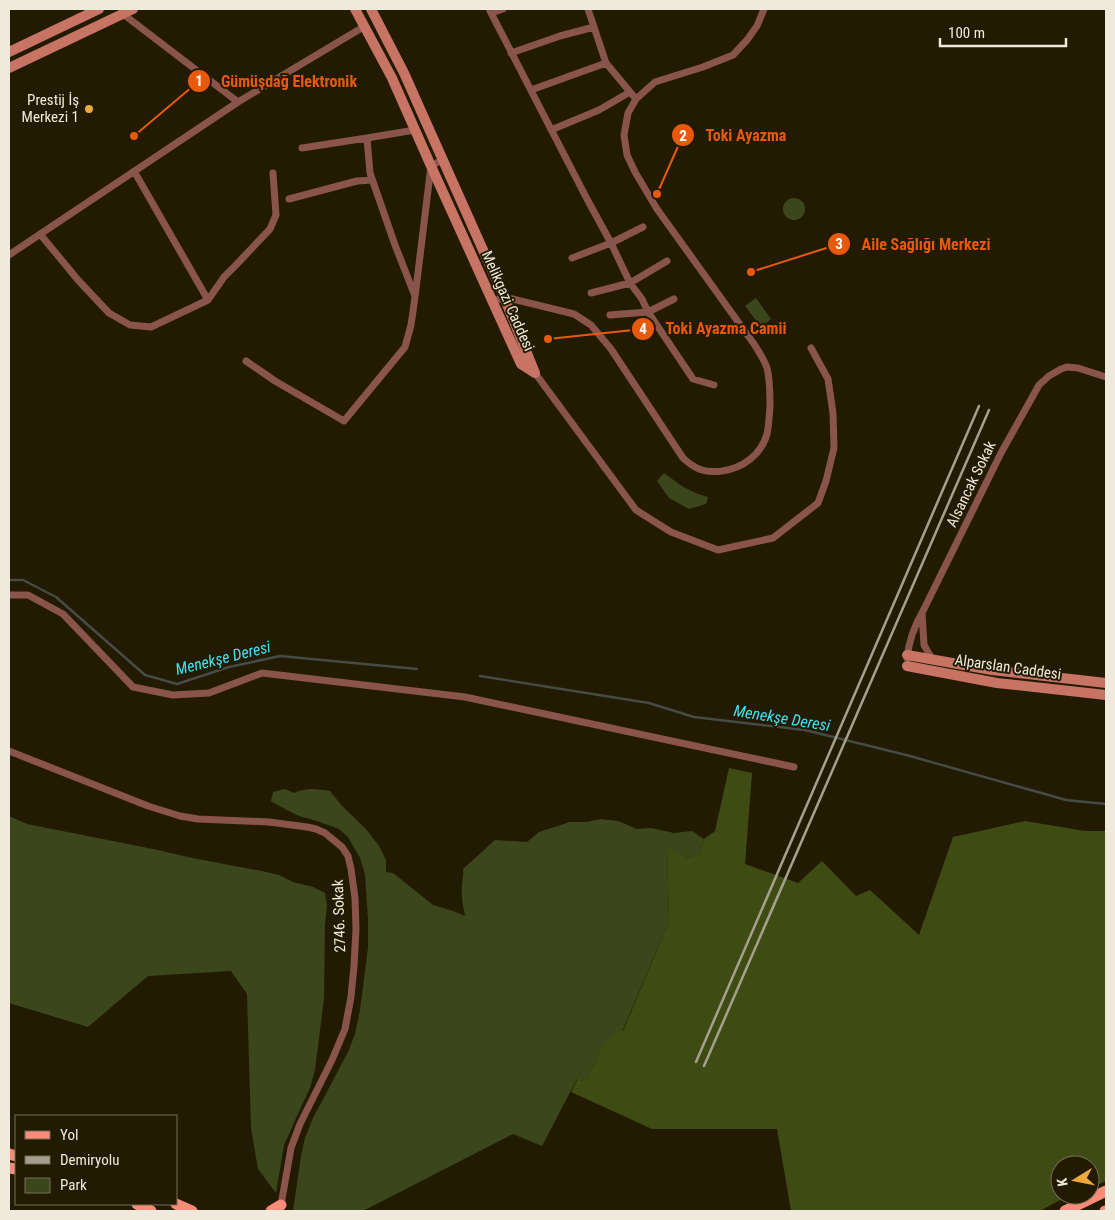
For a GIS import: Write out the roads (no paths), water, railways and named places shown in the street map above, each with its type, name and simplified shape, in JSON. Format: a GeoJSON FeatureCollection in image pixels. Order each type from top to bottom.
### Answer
{"type":"FeatureCollection","features":[{"type":"Feature","properties":{"kind":"main road"},"geometry":{"type":"LineString","coordinates":[[1065,1211],[1106,1191]]}},
{"type":"Feature","properties":{"kind":"main road"},"geometry":{"type":"LineString","coordinates":[[139,1205],[151,1211]]}},
{"type":"Feature","properties":{"kind":"main road"},"geometry":{"type":"LineString","coordinates":[[178,1205],[192,1211]]}},
{"type":"Feature","properties":{"kind":"main road"},"geometry":{"type":"LineString","coordinates":[[271,1211],[280,1210]]}},
{"type":"Feature","properties":{"kind":"street"},"geometry":{"type":"LineString","coordinates":[[9,52],[99,9]]}},
{"type":"Feature","properties":{"kind":"street"},"geometry":{"type":"LineString","coordinates":[[9,68],[133,9]]}},
{"type":"Feature","properties":{"kind":"street","name":"Melikgazi Caddesi"},"geometry":{"type":"LineString","coordinates":[[355,9],[392,78],[521,364],[535,373]]}},
{"type":"Feature","properties":{"kind":"street","name":"Melikgazi Caddesi"},"geometry":{"type":"LineString","coordinates":[[371,9],[404,74],[504,297],[535,373]]}},
{"type":"Feature","properties":{"kind":"street"},"geometry":{"type":"LineString","coordinates":[[503,9],[490,11],[630,283],[693,379],[714,385]]}},
{"type":"Feature","properties":{"kind":"street"},"geometry":{"type":"LineString","coordinates":[[588,9],[606,64],[636,100]]}},
{"type":"Feature","properties":{"kind":"street"},"geometry":{"type":"LineString","coordinates":[[492,302],[504,297],[574,314],[591,325],[611,349],[679,452],[691,466],[710,472],[724,471],[747,462],[754,456],[767,434],[769,420],[770,399],[767,369],[764,361],[754,344],[658,209],[635,172],[627,155],[624,135],[628,113],[636,100],[655,82],[703,67],[733,55],[757,26],[764,9]]}},
{"type":"Feature","properties":{"kind":"street"},"geometry":{"type":"LineString","coordinates":[[123,14],[238,102]]}},
{"type":"Feature","properties":{"kind":"street"},"geometry":{"type":"LineString","coordinates":[[9,255],[238,102],[365,26]]}},
{"type":"Feature","properties":{"kind":"street"},"geometry":{"type":"LineString","coordinates":[[511,53],[560,36],[594,27]]}},
{"type":"Feature","properties":{"kind":"street"},"geometry":{"type":"LineString","coordinates":[[531,90],[606,64]]}},
{"type":"Feature","properties":{"kind":"street"},"geometry":{"type":"LineString","coordinates":[[551,130],[599,110],[630,92]]}},
{"type":"Feature","properties":{"kind":"street"},"geometry":{"type":"LineString","coordinates":[[302,148],[415,130]]}},
{"type":"Feature","properties":{"kind":"street"},"geometry":{"type":"LineString","coordinates":[[367,138],[372,180],[415,296]]}},
{"type":"Feature","properties":{"kind":"street"},"geometry":{"type":"LineString","coordinates":[[246,361],[344,421],[405,347],[411,325],[431,166],[442,160]]}},
{"type":"Feature","properties":{"kind":"street"},"geometry":{"type":"LineString","coordinates":[[134,171],[208,300]]}},
{"type":"Feature","properties":{"kind":"street"},"geometry":{"type":"LineString","coordinates":[[40,234],[109,314],[130,325],[151,327],[208,300],[224,277],[270,229],[276,214],[273,173]]}},
{"type":"Feature","properties":{"kind":"street"},"geometry":{"type":"LineString","coordinates":[[289,199],[357,181],[372,180]]}},
{"type":"Feature","properties":{"kind":"street"},"geometry":{"type":"LineString","coordinates":[[572,258],[611,243],[643,227]]}},
{"type":"Feature","properties":{"kind":"street"},"geometry":{"type":"LineString","coordinates":[[591,293],[630,283],[667,260]]}},
{"type":"Feature","properties":{"kind":"street"},"geometry":{"type":"LineString","coordinates":[[610,315],[648,312],[674,299]]}},
{"type":"Feature","properties":{"kind":"street"},"geometry":{"type":"LineString","coordinates":[[535,373],[636,510],[671,532],[718,550],[773,538],[818,503],[826,481],[834,448],[833,413],[828,379],[811,348]]}},
{"type":"Feature","properties":{"kind":"street","name":"Alsancak Sokak"},"geometry":{"type":"LineString","coordinates":[[907,666],[908,645],[915,625],[1006,442],[1039,385],[1049,376],[1067,367],[1078,368],[1106,377]]}},
{"type":"Feature","properties":{"kind":"street"},"geometry":{"type":"LineString","coordinates":[[9,595],[28,596],[63,614],[133,687],[173,695],[209,693],[262,673],[436,693],[465,697],[794,767]]}},
{"type":"Feature","properties":{"kind":"street"},"geometry":{"type":"LineString","coordinates":[[922,613],[924,645],[932,659]]}},
{"type":"Feature","properties":{"kind":"street","name":"Alparslan Caddesi"},"geometry":{"type":"LineString","coordinates":[[907,655],[992,670],[1106,684]]}},
{"type":"Feature","properties":{"kind":"street","name":"Alparslan Caddesi"},"geometry":{"type":"LineString","coordinates":[[907,666],[997,683],[1106,695]]}},
{"type":"Feature","properties":{"kind":"street","name":"2746. Sokak"},"geometry":{"type":"LineString","coordinates":[[9,751],[148,806],[180,816],[198,819],[269,822],[316,829],[325,833],[342,847],[348,856],[355,898],[356,929],[352,997],[345,1029],[332,1060],[300,1124],[291,1148],[280,1210]]}},
{"type":"Feature","properties":{"kind":"waterway","name":"Menekşe Deresi"},"geometry":{"type":"LineString","coordinates":[[9,580],[23,580],[56,597],[145,675],[177,684],[229,667],[280,656],[417,669]]}},
{"type":"Feature","properties":{"kind":"waterway","name":"Menekşe Deresi"},"geometry":{"type":"LineString","coordinates":[[480,676],[649,703],[694,717],[805,730],[910,756],[1066,800],[1106,804]]}},
{"type":"Feature","properties":{"kind":"railway"},"geometry":{"type":"LineString","coordinates":[[696,1062],[979,406]]}},
{"type":"Feature","properties":{"kind":"railway"},"geometry":{"type":"LineString","coordinates":[[704,1066],[989,410]]}},
{"type":"Feature","properties":{"kind":"place","name":"Prestij İş Merkezi 1"},"geometry":{"type":"Point","coordinates":[89,109]}},
{"type":"Feature","properties":{"kind":"place","name":"Gümüşdağ Elektronik"},"geometry":{"type":"Point","coordinates":[134,136]}},
{"type":"Feature","properties":{"kind":"place","name":"Toki Ayazma"},"geometry":{"type":"Point","coordinates":[657,194]}},
{"type":"Feature","properties":{"kind":"place","name":"Aile Sağlığı Merkezi"},"geometry":{"type":"Point","coordinates":[751,272]}},
{"type":"Feature","properties":{"kind":"place","name":"Toki Ayazma Camii"},"geometry":{"type":"Point","coordinates":[548,339]}}]}
